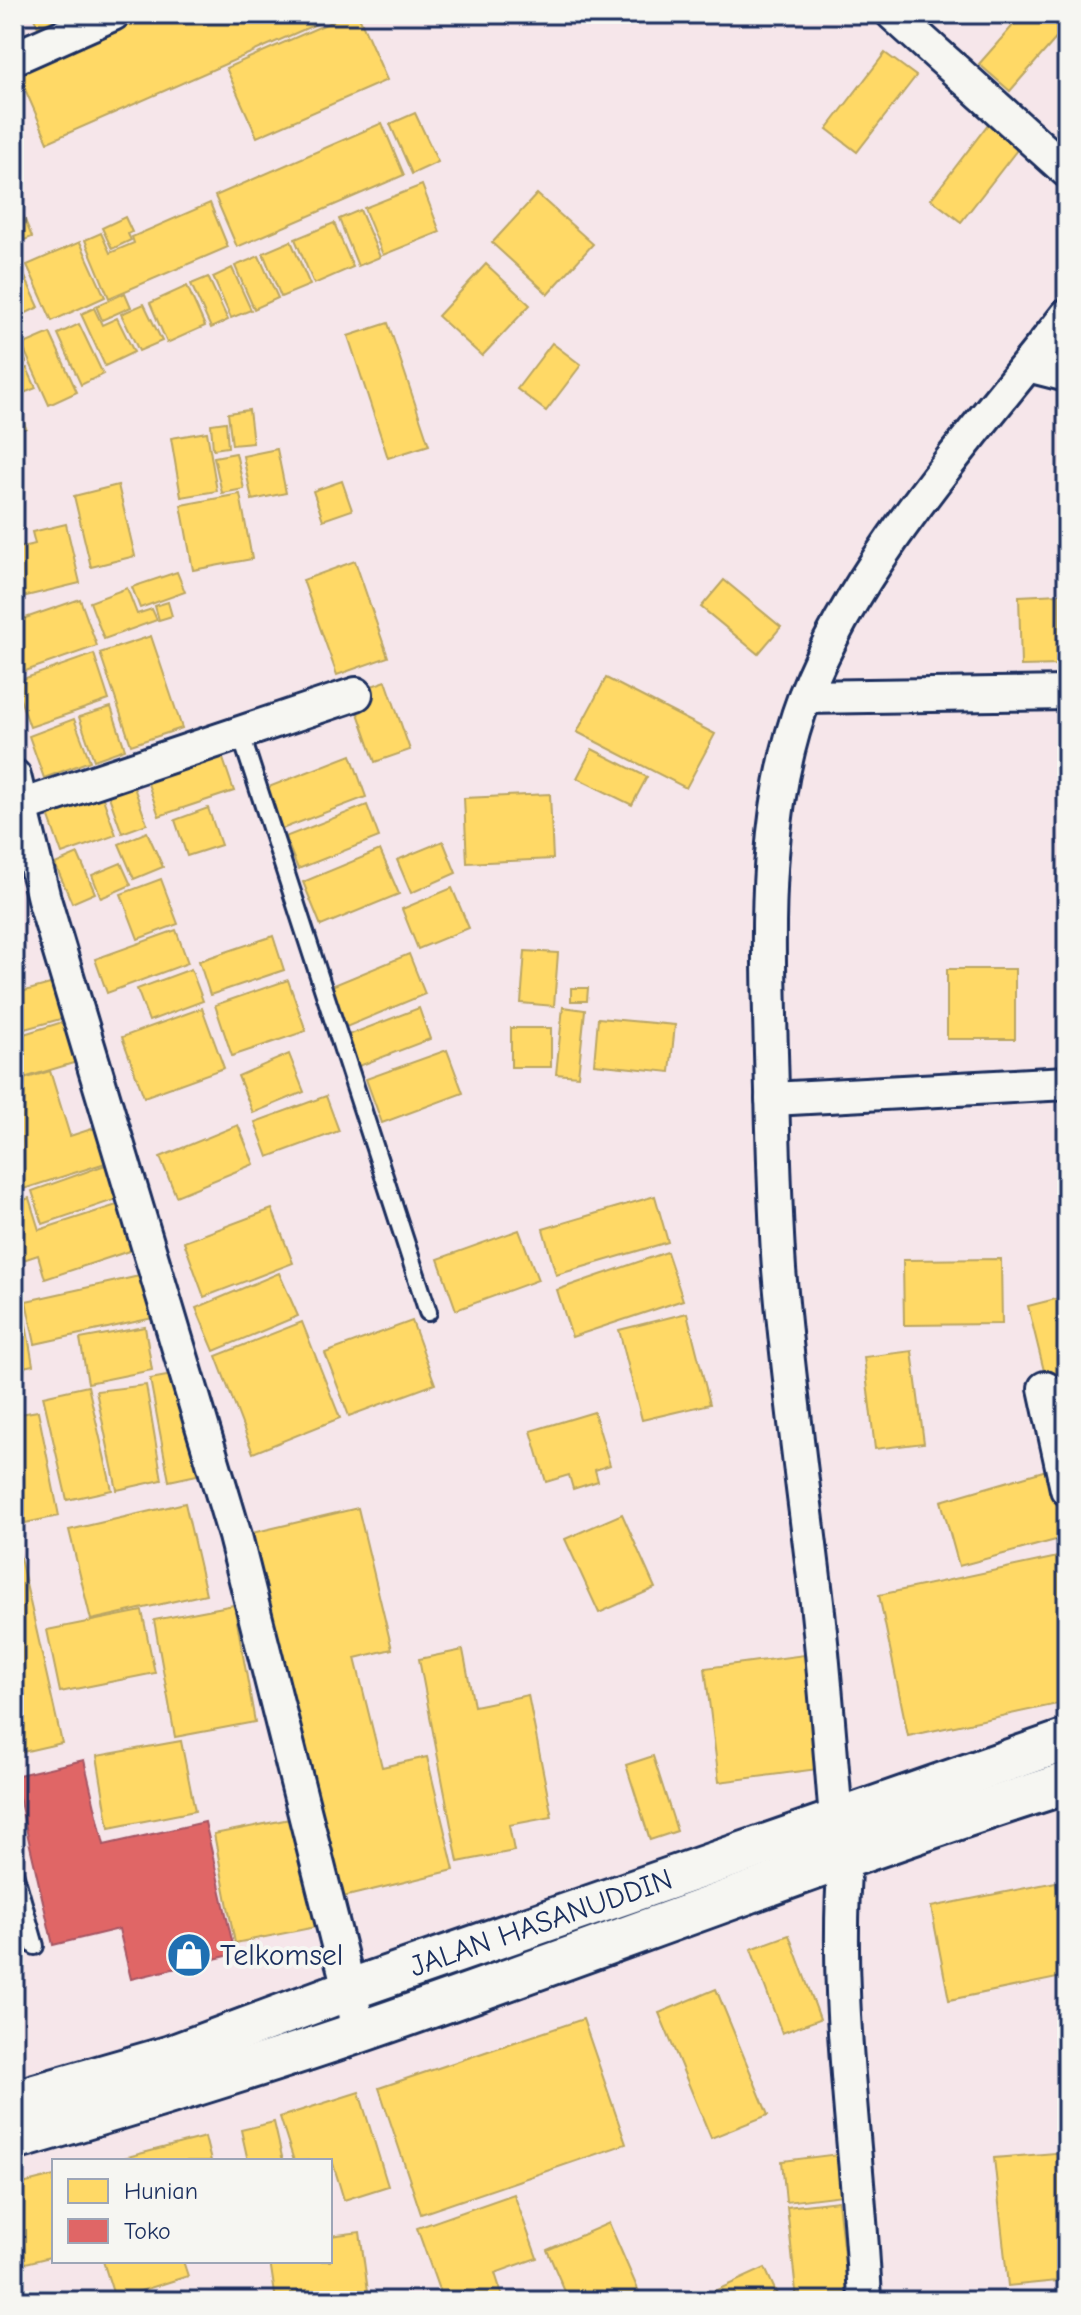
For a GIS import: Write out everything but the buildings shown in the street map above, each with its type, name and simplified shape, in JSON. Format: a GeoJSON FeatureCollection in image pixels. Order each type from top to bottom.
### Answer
{"type":"FeatureCollection","features":[{"type":"Feature","properties":{"kind":"street"},"geometry":{"type":"LineString","coordinates":[[14,58],[113,14]]}},
{"type":"Feature","properties":{"kind":"street"},"geometry":{"type":"LineString","coordinates":[[893,14],[1067,171]]}},
{"type":"Feature","properties":{"kind":"street"},"geometry":{"type":"LineString","coordinates":[[836,1819],[817,1609],[780,1274],[769,957],[772,842],[787,760],[805,697],[844,612],[892,539],[1067,315]]}},
{"type":"Feature","properties":{"kind":"street"},"geometry":{"type":"LineString","coordinates":[[1028,365],[1067,375]]}},
{"type":"Feature","properties":{"kind":"street"},"geometry":{"type":"LineString","coordinates":[[805,697],[1067,693]]}},
{"type":"Feature","properties":{"kind":"street"},"geometry":{"type":"LineString","coordinates":[[19,807],[356,694]]}},
{"type":"Feature","properties":{"kind":"street"},"geometry":{"type":"LineString","coordinates":[[14,776],[19,807],[48,915],[235,1536],[360,2032]]}},
{"type":"Feature","properties":{"kind":"street"},"geometry":{"type":"LineString","coordinates":[[772,1099],[1067,1083]]}},
{"type":"Feature","properties":{"kind":"street"},"geometry":{"type":"LineString","coordinates":[[1045,1388],[1067,1489]]}},
{"type":"Feature","properties":{"kind":"street","name":"JALAN HASANUDDIN"},"geometry":{"type":"LineString","coordinates":[[14,2101],[171,2056],[351,1989],[1067,1740]]}},
{"type":"Feature","properties":{"kind":"street","name":"JALAN HASANUDDIN"},"geometry":{"type":"LineString","coordinates":[[14,2140],[360,2032],[845,1858],[1067,1783]]}},
{"type":"Feature","properties":{"kind":"street"},"geometry":{"type":"LineString","coordinates":[[845,1858],[840,1927],[847,2076],[865,2301]]}},
{"type":"Feature","properties":{"kind":"lane"},"geometry":{"type":"LineString","coordinates":[[240,732],[428,1312]]}},
{"type":"Feature","properties":{"kind":"lane"},"geometry":{"type":"LineString","coordinates":[[14,1872],[35,1946]]}},
{"type":"Feature","properties":{"kind":"place","name":"Telkomsel"},"geometry":{"type":"Point","coordinates":[189,1955]}}]}
